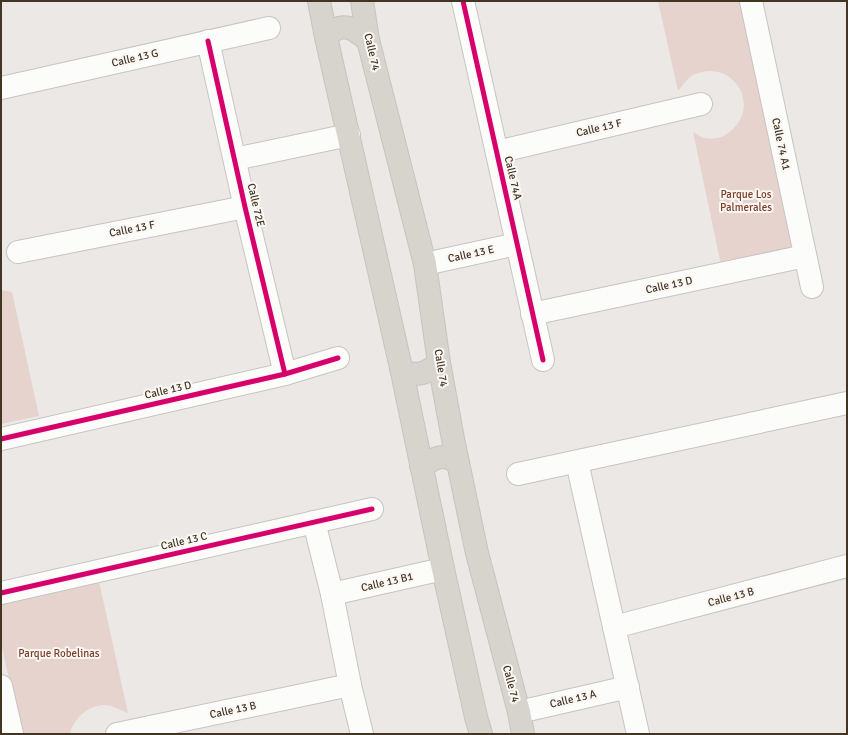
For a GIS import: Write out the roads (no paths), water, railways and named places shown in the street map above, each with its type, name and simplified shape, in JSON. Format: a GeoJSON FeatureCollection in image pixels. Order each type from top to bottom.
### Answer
{"type":"FeatureCollection","features":[{"type":"Feature","properties":{"kind":"main road"},"geometry":{"type":"LineString","coordinates":[[319,1],[402,372],[474,710],[481,734]]}},
{"type":"Feature","properties":{"kind":"main road","name":"Calle 74"},"geometry":{"type":"LineString","coordinates":[[362,1],[368,40],[425,264],[439,362],[458,464],[477,553],[519,712],[523,734]]}},
{"type":"Feature","properties":{"kind":"main road"},"geometry":{"type":"LineString","coordinates":[[326,37],[336,29],[346,27],[354,30],[368,40]]}},
{"type":"Feature","properties":{"kind":"main road"},"geometry":{"type":"LineString","coordinates":[[402,372],[420,374],[430,370],[439,362]]}},
{"type":"Feature","properties":{"kind":"main road"},"geometry":{"type":"LineString","coordinates":[[421,466],[442,457],[450,458],[458,464]]}},
{"type":"Feature","properties":{"kind":"street","name":"Calle 74A"},"geometry":{"type":"LineString","coordinates":[[463,1],[543,360]]}},
{"type":"Feature","properties":{"kind":"street","name":"Calle 74 A1"},"geometry":{"type":"LineString","coordinates":[[750,1],[812,287]]}},
{"type":"Feature","properties":{"kind":"street","name":"Calle 13 G"},"geometry":{"type":"LineString","coordinates":[[1,88],[269,28]]}},
{"type":"Feature","properties":{"kind":"street","name":"Calle 72E"},"geometry":{"type":"LineString","coordinates":[[208,41],[245,207],[285,374]]}},
{"type":"Feature","properties":{"kind":"street","name":"Calle 13 F"},"geometry":{"type":"LineString","coordinates":[[497,152],[701,104]]}},
{"type":"Feature","properties":{"kind":"street"},"geometry":{"type":"LineString","coordinates":[[235,159],[348,135]]}},
{"type":"Feature","properties":{"kind":"street","name":"Calle 13 F"},"geometry":{"type":"LineString","coordinates":[[18,252],[245,207]]}},
{"type":"Feature","properties":{"kind":"street","name":"Calle 13 E"},"geometry":{"type":"LineString","coordinates":[[425,264],[517,244]]}},
{"type":"Feature","properties":{"kind":"street","name":"Calle 13 D"},"geometry":{"type":"LineString","coordinates":[[532,314],[805,256]]}},
{"type":"Feature","properties":{"kind":"street","name":"Calle 13 D"},"geometry":{"type":"LineString","coordinates":[[1,439],[285,374],[338,358]]}},
{"type":"Feature","properties":{"kind":"street"},"geometry":{"type":"LineString","coordinates":[[518,474],[847,403]]}},
{"type":"Feature","properties":{"kind":"street"},"geometry":{"type":"LineString","coordinates":[[577,462],[638,734]]}},
{"type":"Feature","properties":{"kind":"street","name":"Calle 13 C"},"geometry":{"type":"LineString","coordinates":[[1,592],[372,509]]}},
{"type":"Feature","properties":{"kind":"street"},"geometry":{"type":"LineString","coordinates":[[314,522],[332,594],[350,685],[362,734]]}},
{"type":"Feature","properties":{"kind":"street","name":"Calle 13 B"},"geometry":{"type":"LineString","coordinates":[[614,627],[847,566]]}},
{"type":"Feature","properties":{"kind":"street","name":"Calle 13 B1"},"geometry":{"type":"LineString","coordinates":[[332,594],[443,569]]}},
{"type":"Feature","properties":{"kind":"street","name":"Calle 13 B"},"geometry":{"type":"LineString","coordinates":[[117,734],[350,685]]}},
{"type":"Feature","properties":{"kind":"street"},"geometry":{"type":"LineString","coordinates":[[1,686],[12,734]]}},
{"type":"Feature","properties":{"kind":"street","name":"Calle 13 A"},"geometry":{"type":"LineString","coordinates":[[519,712],[628,687]]}},
{"type":"Feature","properties":{"kind":"park label","name":"Parque Los Palmerales"},"geometry":{"type":"Point","coordinates":[746,200]}},
{"type":"Feature","properties":{"kind":"park label","name":"Parque Robelinas"},"geometry":{"type":"Point","coordinates":[59,653]}}]}
